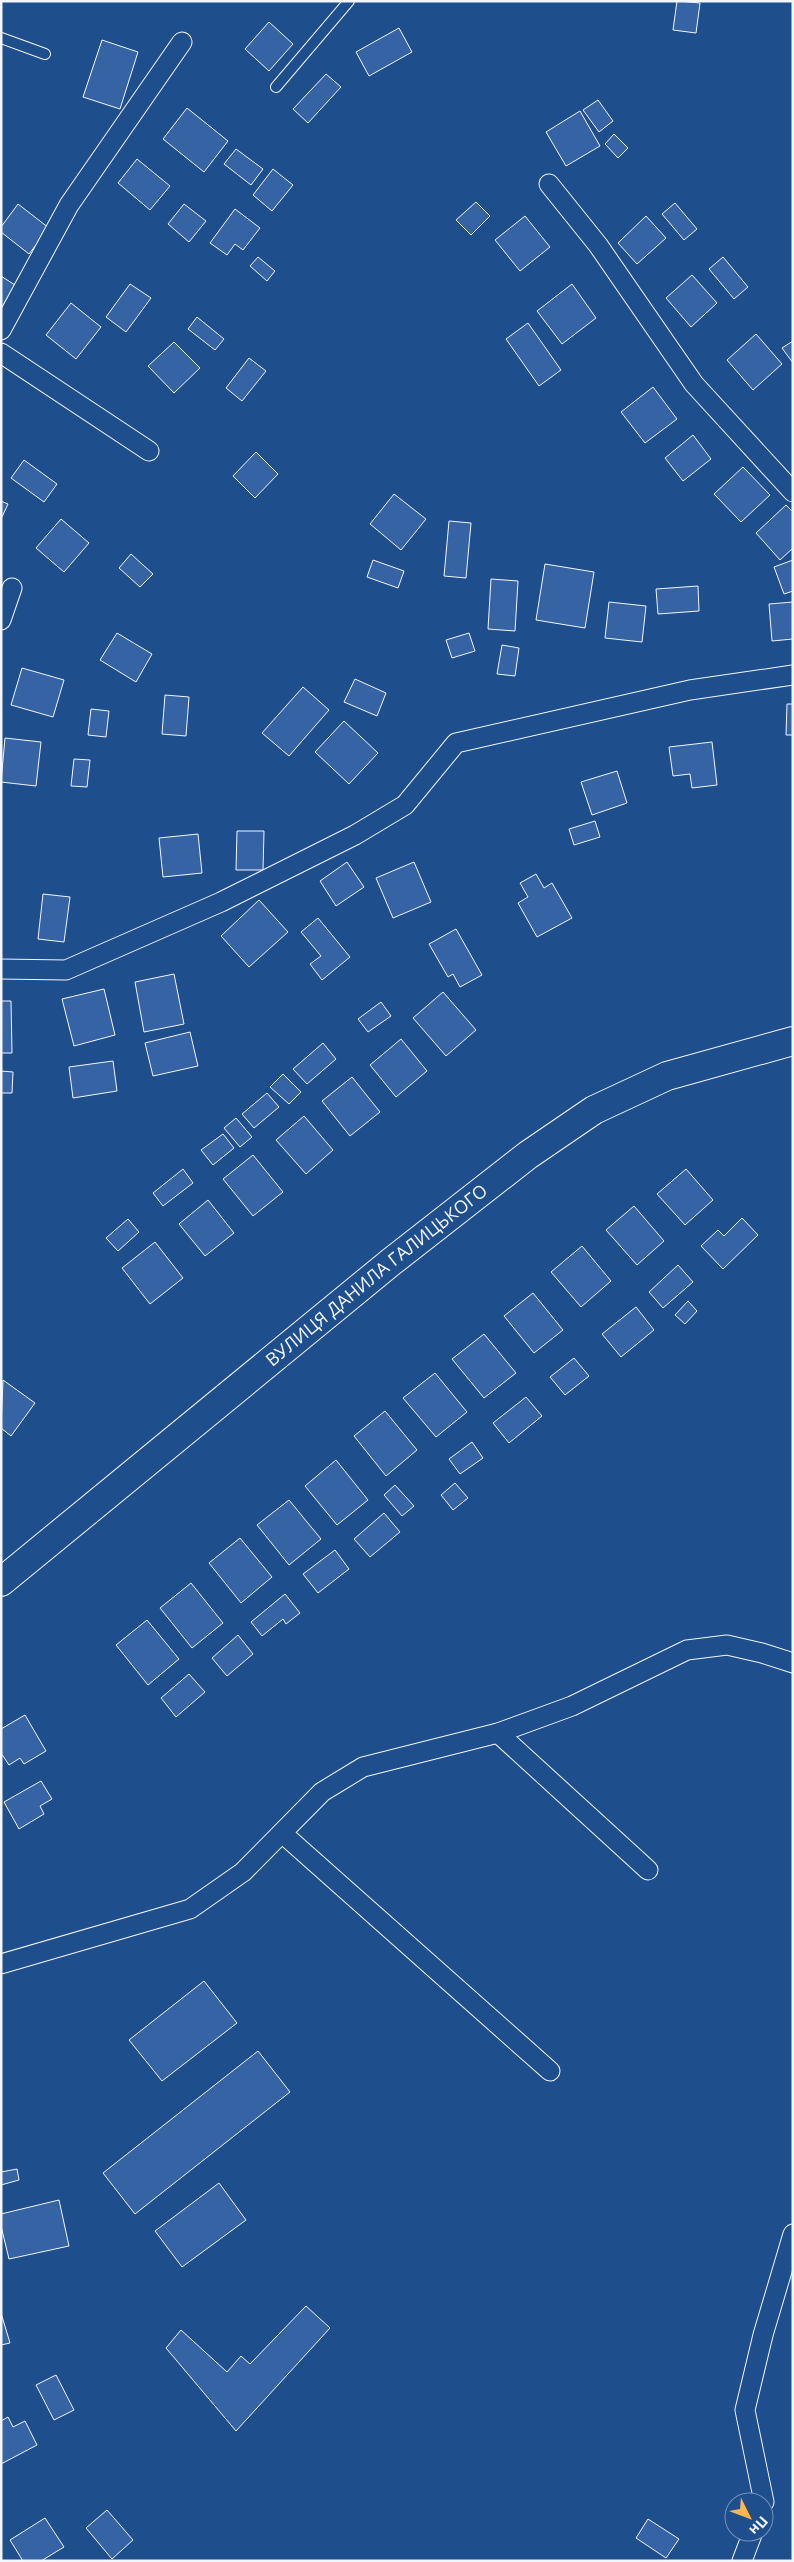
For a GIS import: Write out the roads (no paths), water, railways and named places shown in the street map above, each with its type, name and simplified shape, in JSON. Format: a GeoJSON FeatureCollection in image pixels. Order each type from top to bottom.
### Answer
{"type":"FeatureCollection","features":[{"type":"Feature","properties":{"kind":"main road","name":"ВУЛИЦЯ ДАНИЛА ГАЛИЦЬКОГО"},"geometry":{"type":"LineString","coordinates":[[1,1582],[391,1262],[528,1154],[594,1110],[667,1076],[793,1041]]}},
{"type":"Feature","properties":{"kind":"street"},"geometry":{"type":"LineString","coordinates":[[1,330],[69,205],[182,42]]}},
{"type":"Feature","properties":{"kind":"street"},"geometry":{"type":"LineString","coordinates":[[549,184],[598,246],[694,384],[793,492]]}},
{"type":"Feature","properties":{"kind":"street"},"geometry":{"type":"LineString","coordinates":[[1,353],[149,451]]}},
{"type":"Feature","properties":{"kind":"street"},"geometry":{"type":"LineString","coordinates":[[1,620],[12,588]]}},
{"type":"Feature","properties":{"kind":"street"},"geometry":{"type":"LineString","coordinates":[[1,969],[66,970],[263,881],[355,835],[405,805],[456,743],[690,690],[793,675]]}},
{"type":"Feature","properties":{"kind":"street"},"geometry":{"type":"LineString","coordinates":[[1,1964],[190,1909],[243,1872],[322,1792],[362,1768],[498,1733],[572,1706],[687,1650],[727,1645],[793,1663]]}},
{"type":"Feature","properties":{"kind":"street"},"geometry":{"type":"LineString","coordinates":[[498,1733],[648,1870]]}},
{"type":"Feature","properties":{"kind":"street"},"geometry":{"type":"LineString","coordinates":[[282,1833],[550,2071]]}},
{"type":"Feature","properties":{"kind":"street"},"geometry":{"type":"LineString","coordinates":[[762,2492],[745,2410],[763,2335],[793,2234]]}},
{"type":"Feature","properties":{"kind":"street"},"geometry":{"type":"LineString","coordinates":[[742,2561],[749,2542]]}},
{"type":"Feature","properties":{"kind":"lane"},"geometry":{"type":"LineString","coordinates":[[276,87],[349,1]]}},
{"type":"Feature","properties":{"kind":"lane"},"geometry":{"type":"LineString","coordinates":[[1,38],[45,54]]}}]}
